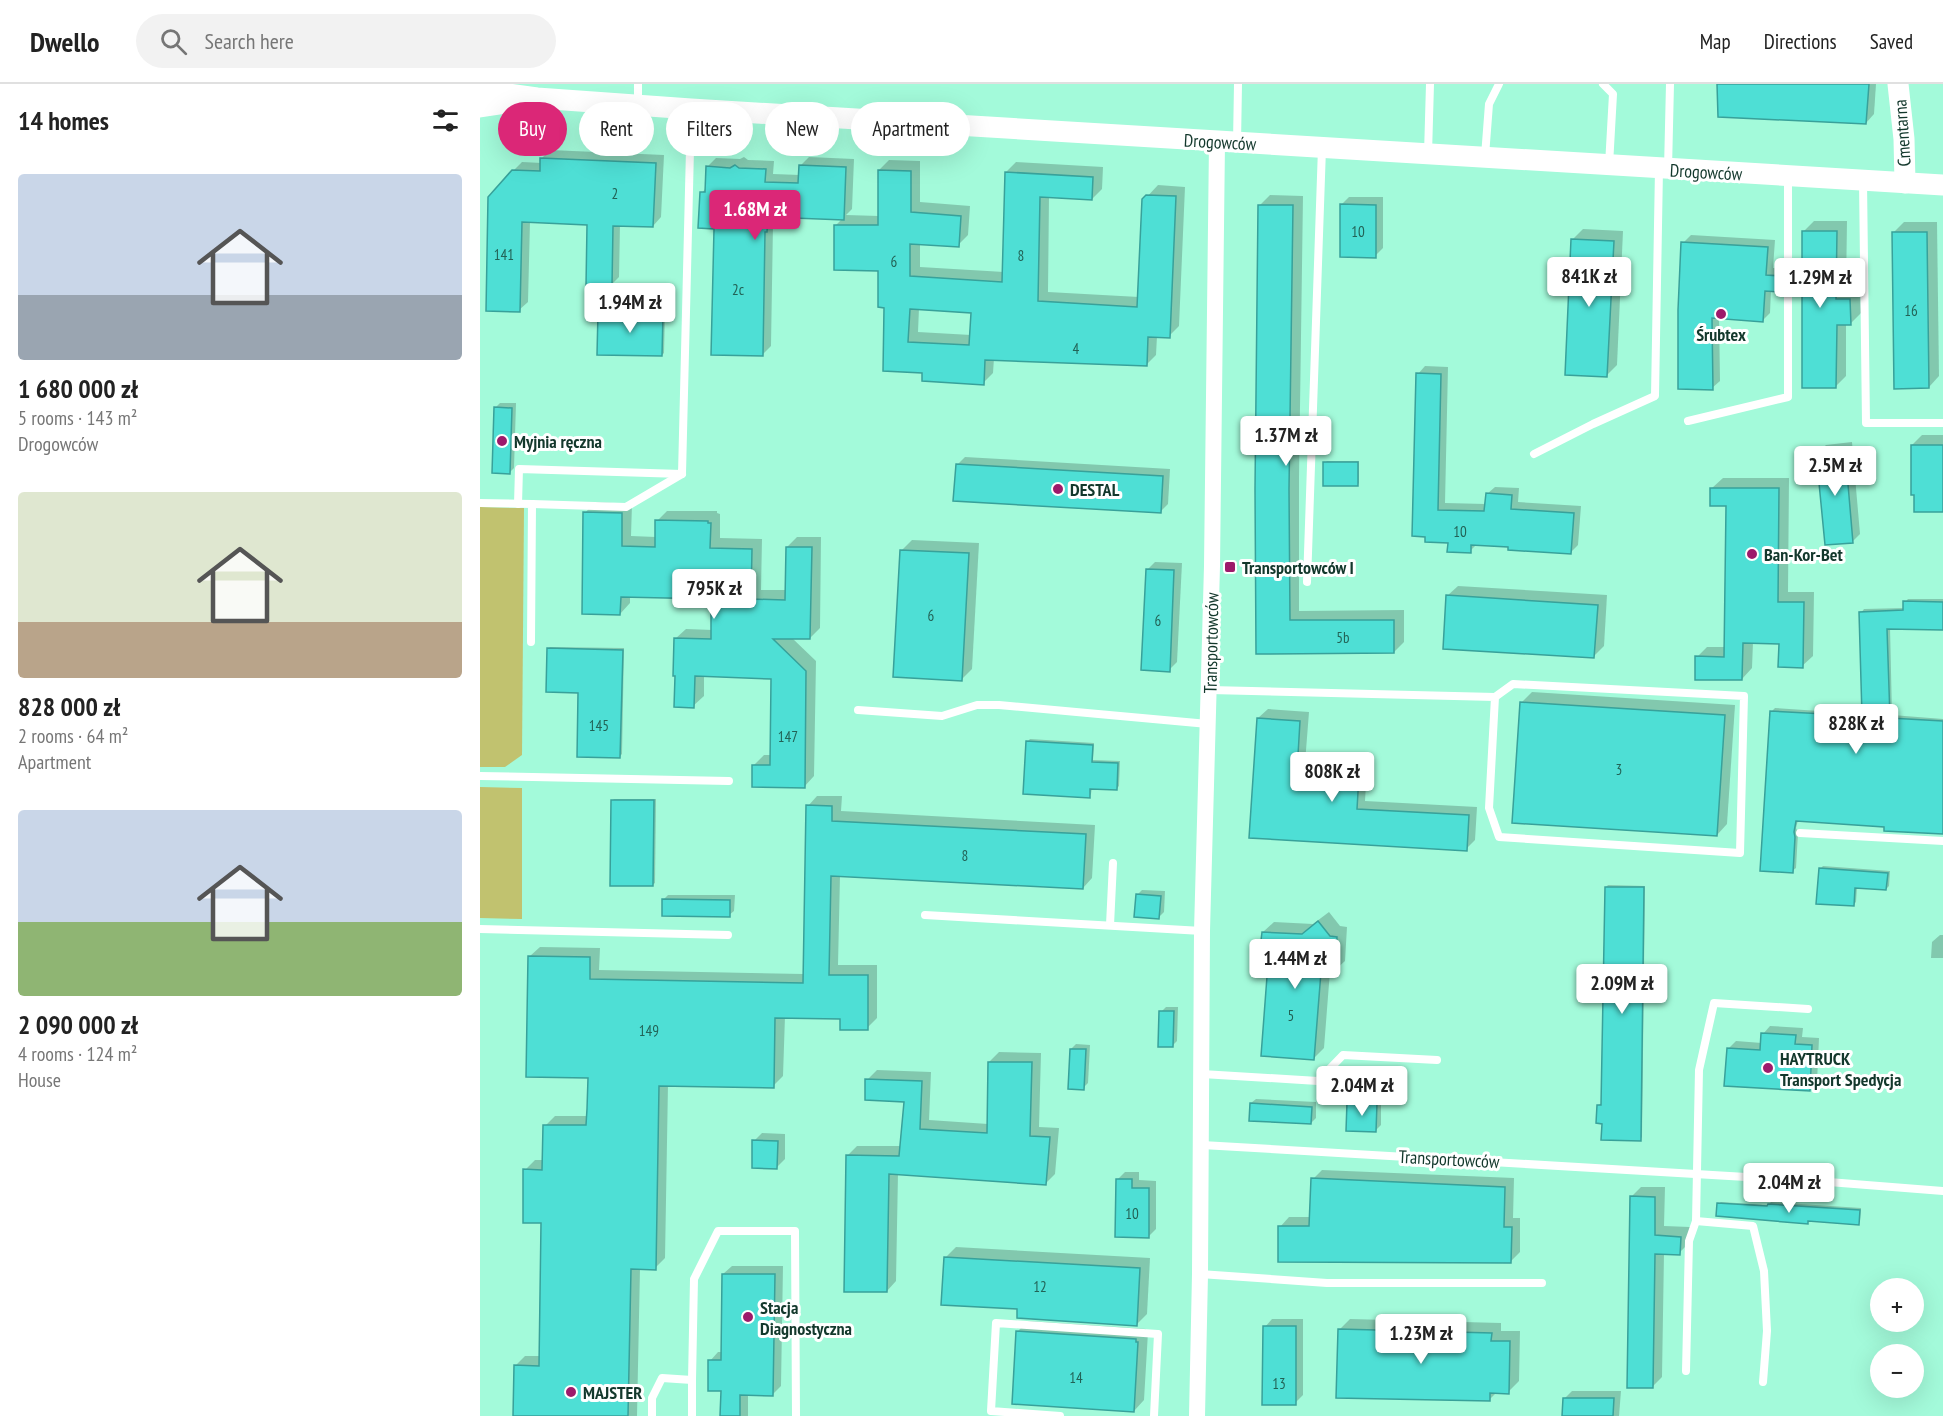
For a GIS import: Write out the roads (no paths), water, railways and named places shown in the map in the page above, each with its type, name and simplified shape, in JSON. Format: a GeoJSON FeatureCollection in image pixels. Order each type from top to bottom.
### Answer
{"type":"FeatureCollection","features":[{"type":"Feature","properties":{"kind":"street","name":"Cmentarna"},"geometry":{"type":"LineString","coordinates":[[1898,84],[1904,139],[1905,183]]}},
{"type":"Feature","properties":{"kind":"street","name":"Drogowców"},"geometry":{"type":"LineString","coordinates":[[480,90],[537,98],[595,102]]}},
{"type":"Feature","properties":{"kind":"street","name":"Drogowców"},"geometry":{"type":"LineString","coordinates":[[480,107],[537,98]]}},
{"type":"Feature","properties":{"kind":"street","name":"Drogowców"},"geometry":{"type":"LineString","coordinates":[[753,113],[1943,185]]}},
{"type":"Feature","properties":{"kind":"street","name":"Transportowców"},"geometry":{"type":"LineString","coordinates":[[1197,1416],[1202,1145],[1202,931],[1227,143]]}},
{"type":"Feature","properties":{"kind":"lane"},"geometry":{"type":"LineString","coordinates":[[638,84],[638,102]]}},
{"type":"Feature","properties":{"kind":"lane"},"geometry":{"type":"LineString","coordinates":[[1227,143],[1238,84]]}},
{"type":"Feature","properties":{"kind":"lane"},"geometry":{"type":"LineString","coordinates":[[1428,154],[1430,84]]}},
{"type":"Feature","properties":{"kind":"lane"},"geometry":{"type":"LineString","coordinates":[[1485,157],[1489,104],[1500,84]]}},
{"type":"Feature","properties":{"kind":"lane"},"geometry":{"type":"LineString","coordinates":[[1603,84],[1613,94],[1609,165]]}},
{"type":"Feature","properties":{"kind":"lane"},"geometry":{"type":"LineString","coordinates":[[1534,454],[1655,396],[1664,169],[1670,84]]}},
{"type":"Feature","properties":{"kind":"lane"},"geometry":{"type":"LineString","coordinates":[[1307,582],[1322,147]]}},
{"type":"Feature","properties":{"kind":"lane"},"geometry":{"type":"LineString","coordinates":[[682,474],[691,156]]}},
{"type":"Feature","properties":{"kind":"lane"},"geometry":{"type":"LineString","coordinates":[[1688,422],[1788,397],[1788,177]]}},
{"type":"Feature","properties":{"kind":"lane"},"geometry":{"type":"LineString","coordinates":[[1863,180],[1866,423],[1943,423]]}},
{"type":"Feature","properties":{"kind":"lane"},"geometry":{"type":"LineString","coordinates":[[518,504],[519,469],[682,474]]}},
{"type":"Feature","properties":{"kind":"lane"},"geometry":{"type":"LineString","coordinates":[[480,503],[626,507],[682,474]]}},
{"type":"Feature","properties":{"kind":"lane"},"geometry":{"type":"LineString","coordinates":[[531,642],[532,504]]}},
{"type":"Feature","properties":{"kind":"lane"},"geometry":{"type":"LineString","coordinates":[[1210,690],[1495,697],[1513,684],[1744,696],[1740,853],[1499,837],[1489,808],[1495,697]]}},
{"type":"Feature","properties":{"kind":"lane"},"geometry":{"type":"LineString","coordinates":[[858,710],[942,716],[977,705],[999,705],[1209,724]]}},
{"type":"Feature","properties":{"kind":"lane"},"geometry":{"type":"LineString","coordinates":[[480,776],[729,781]]}},
{"type":"Feature","properties":{"kind":"lane"},"geometry":{"type":"LineString","coordinates":[[1800,832],[1943,841]]}},
{"type":"Feature","properties":{"kind":"lane"},"geometry":{"type":"LineString","coordinates":[[1110,925],[1113,863]]}},
{"type":"Feature","properties":{"kind":"lane"},"geometry":{"type":"LineString","coordinates":[[925,915],[1202,931]]}},
{"type":"Feature","properties":{"kind":"lane"},"geometry":{"type":"LineString","coordinates":[[480,929],[728,935]]}},
{"type":"Feature","properties":{"kind":"lane"},"geometry":{"type":"LineString","coordinates":[[1686,1371],[1689,1241],[1696,1221],[1699,1070],[1714,1003],[1808,1009]]}},
{"type":"Feature","properties":{"kind":"lane"},"geometry":{"type":"LineString","coordinates":[[1202,1074],[1318,1081],[1343,1055],[1437,1060]]}},
{"type":"Feature","properties":{"kind":"lane","name":"Transportowców"},"geometry":{"type":"LineString","coordinates":[[1202,1145],[1943,1191]]}},
{"type":"Feature","properties":{"kind":"lane"},"geometry":{"type":"LineString","coordinates":[[1696,1221],[1753,1226],[1764,1271],[1767,1331],[1763,1382]]}},
{"type":"Feature","properties":{"kind":"lane"},"geometry":{"type":"LineString","coordinates":[[692,1416],[694,1279],[718,1231],[795,1231],[796,1416]]}},
{"type":"Feature","properties":{"kind":"lane"},"geometry":{"type":"LineString","coordinates":[[1200,1274],[1327,1283],[1542,1283]]}},
{"type":"Feature","properties":{"kind":"lane"},"geometry":{"type":"LineString","coordinates":[[1060,1416],[991,1412],[996,1323],[1158,1334],[1154,1416]]}},
{"type":"Feature","properties":{"kind":"lane"},"geometry":{"type":"LineString","coordinates":[[652,1416],[652,1398],[662,1378],[692,1380]]}},
{"type":"Feature","properties":{"kind":"place","name":"Śrubtex"},"geometry":{"type":"Point","coordinates":[1721,314]}},
{"type":"Feature","properties":{"kind":"place","name":"Myjnia ręczna"},"geometry":{"type":"Point","coordinates":[502,441]}},
{"type":"Feature","properties":{"kind":"place","name":"DESTAL"},"geometry":{"type":"Point","coordinates":[1058,489]}},
{"type":"Feature","properties":{"kind":"place","name":"Ban-Kor-Bet"},"geometry":{"type":"Point","coordinates":[1752,554]}},
{"type":"Feature","properties":{"kind":"place","name":"Transportowców I"},"geometry":{"type":"Point","coordinates":[1230,567]}},
{"type":"Feature","properties":{"kind":"place","name":"HAYTRUCK Transport Spedycja"},"geometry":{"type":"Point","coordinates":[1768,1068]}},
{"type":"Feature","properties":{"kind":"place","name":"Stacja Diagnostyczna"},"geometry":{"type":"Point","coordinates":[748,1317]}},
{"type":"Feature","properties":{"kind":"place","name":"MAJSTER"},"geometry":{"type":"Point","coordinates":[571,1392]}}]}
